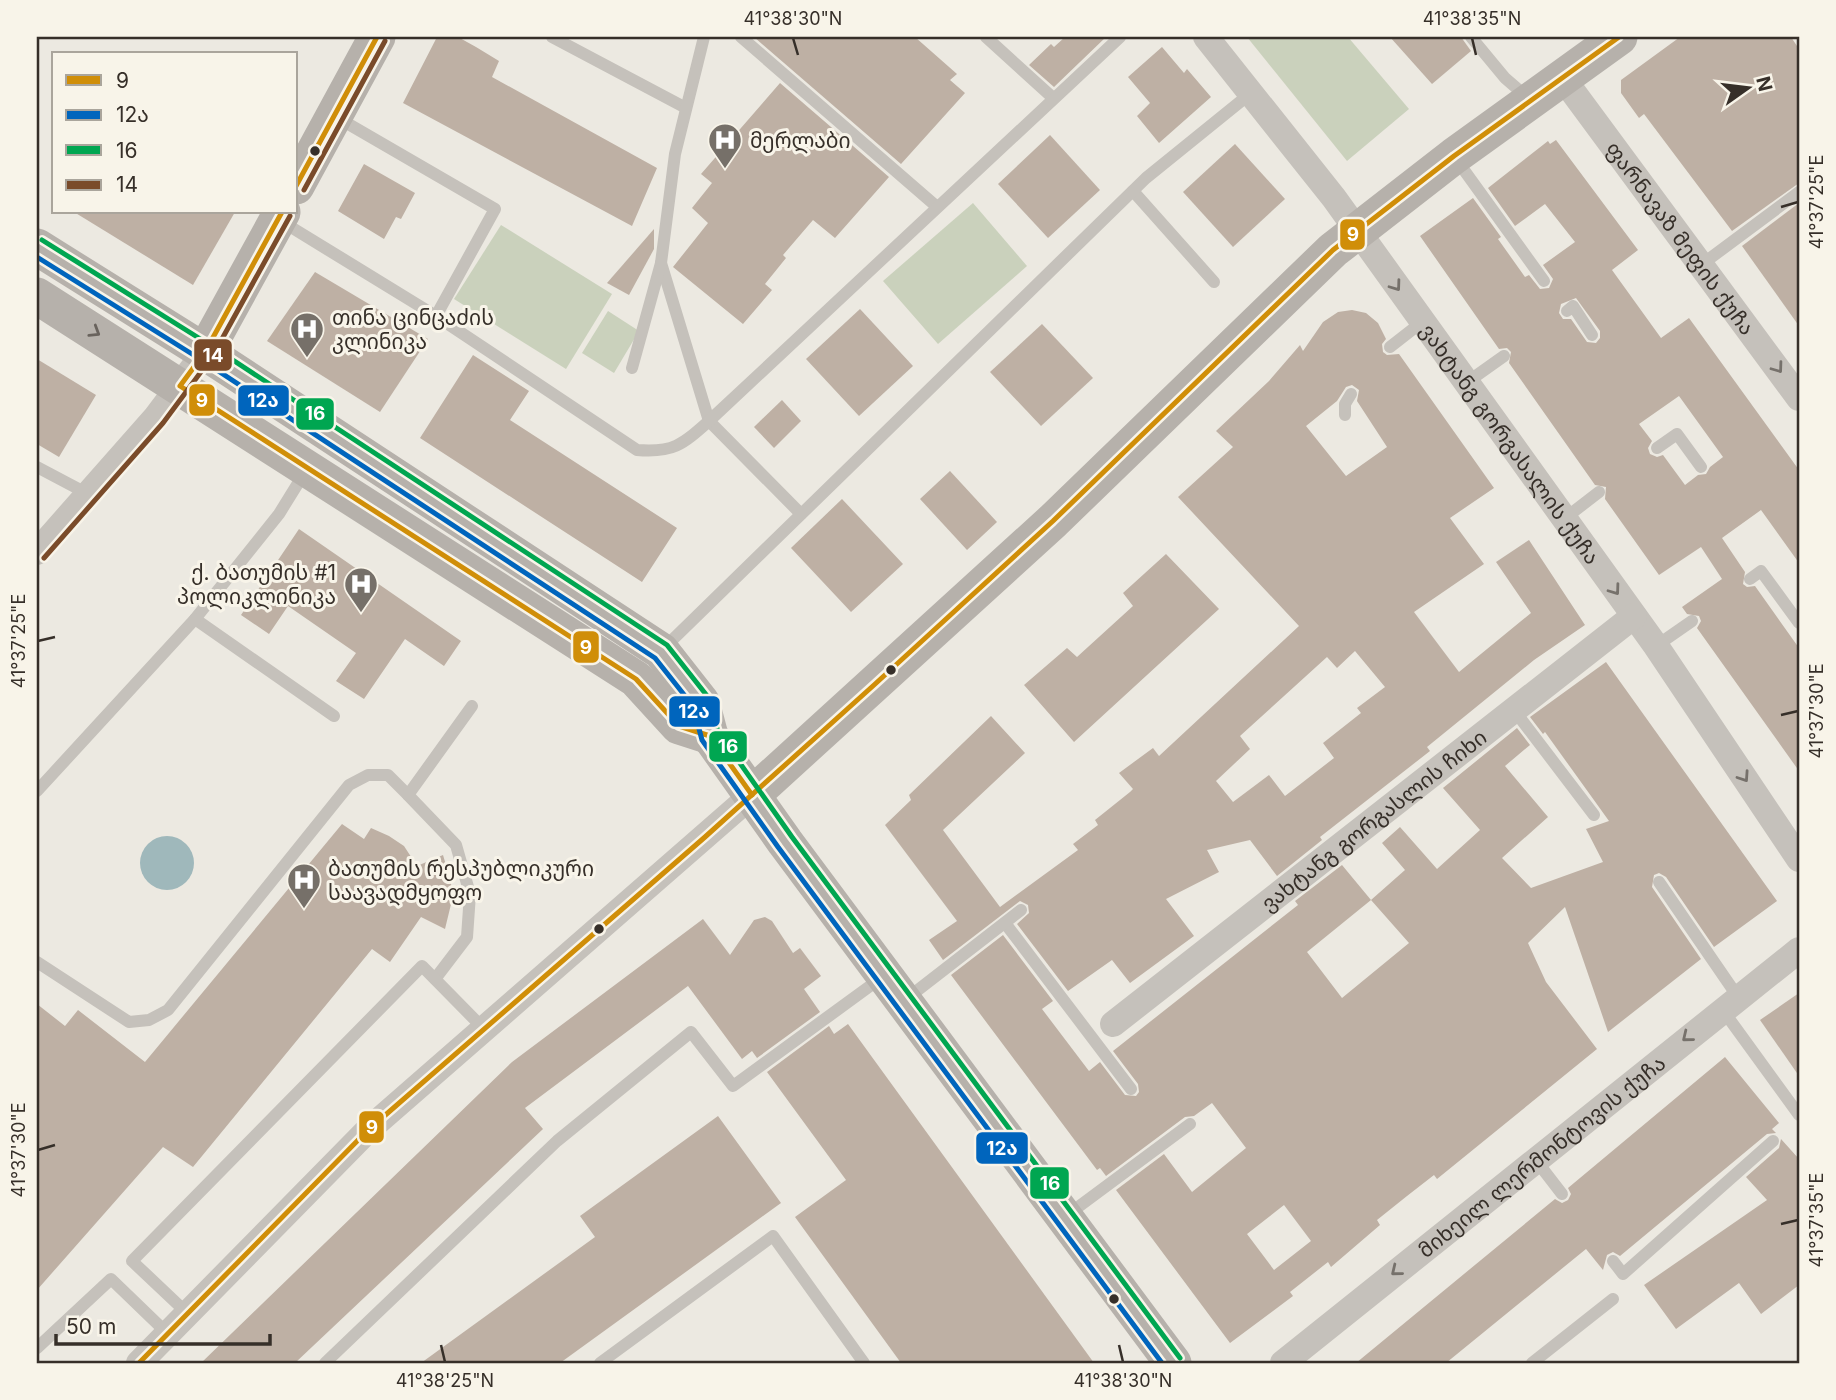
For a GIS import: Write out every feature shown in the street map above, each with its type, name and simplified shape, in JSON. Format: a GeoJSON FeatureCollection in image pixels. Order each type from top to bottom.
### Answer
{"type":"FeatureCollection","features":[{"type":"Feature","properties":{"kind":"main road"},"geometry":{"type":"LineString","coordinates":[[298,182],[377,37]]}},
{"type":"Feature","properties":{"kind":"main road"},"geometry":{"type":"LineString","coordinates":[[752,794],[1046,527],[1357,230],[1619,37]]}},
{"type":"Feature","properties":{"kind":"main road"},"geometry":{"type":"LineString","coordinates":[[205,352],[280,215]]}},
{"type":"Feature","properties":{"kind":"main road"},"geometry":{"type":"LineString","coordinates":[[37,247],[205,352],[661,651],[701,702],[710,736],[893,989],[1172,1363]]}},
{"type":"Feature","properties":{"kind":"main road"},"geometry":{"type":"LineString","coordinates":[[37,296],[636,680],[679,726],[710,736]]}},
{"type":"Feature","properties":{"kind":"street","name":"ვახტანგ გორგასალის ქუჩა"},"geometry":{"type":"LineString","coordinates":[[1206,37],[1357,230],[1656,646],[1799,859]]}},
{"type":"Feature","properties":{"kind":"street","name":"ფარნავაზ მეფის ქუჩა"},"geometry":{"type":"LineString","coordinates":[[1562,77],[1799,398]]}},
{"type":"Feature","properties":{"kind":"street"},"geometry":{"type":"LineString","coordinates":[[37,552],[90,495],[180,387],[205,352]]}},
{"type":"Feature","properties":{"kind":"street","name":"ვახტანგ გორგასლის ჩიხი"},"geometry":{"type":"LineString","coordinates":[[1113,1024],[1633,616]]}},
{"type":"Feature","properties":{"kind":"street"},"geometry":{"type":"LineString","coordinates":[[139,1363],[368,1131],[752,794]]}},
{"type":"Feature","properties":{"kind":"street","name":"მიხეილ ლერმონტოვის ქუჩა"},"geometry":{"type":"LineString","coordinates":[[1283,1363],[1534,1159],[1799,950]]}},
{"type":"Feature","properties":{"kind":"lane"},"geometry":{"type":"LineString","coordinates":[[552,37],[686,108]]}},
{"type":"Feature","properties":{"kind":"lane"},"geometry":{"type":"LineString","coordinates":[[632,368],[660,263],[675,153],[704,37]]}},
{"type":"Feature","properties":{"kind":"lane"},"geometry":{"type":"LineString","coordinates":[[741,37],[936,206]]}},
{"type":"Feature","properties":{"kind":"lane"},"geometry":{"type":"LineString","coordinates":[[986,37],[1052,97]]}},
{"type":"Feature","properties":{"kind":"lane"},"geometry":{"type":"LineString","coordinates":[[280,215],[637,450],[664,452],[684,443],[709,421],[1052,97],[1120,37]]}},
{"type":"Feature","properties":{"kind":"lane"},"geometry":{"type":"LineString","coordinates":[[1471,37],[1505,78],[1530,100]]}},
{"type":"Feature","properties":{"kind":"lane"},"geometry":{"type":"LineString","coordinates":[[661,651],[1133,191],[1251,93]]}},
{"type":"Feature","properties":{"kind":"lane"},"geometry":{"type":"LineString","coordinates":[[334,116],[495,209],[436,316]]}},
{"type":"Feature","properties":{"kind":"lane"},"geometry":{"type":"LineString","coordinates":[[1454,156],[1544,281]]}},
{"type":"Feature","properties":{"kind":"lane"},"geometry":{"type":"LineString","coordinates":[[1133,191],[1214,282]]}},
{"type":"Feature","properties":{"kind":"lane"},"geometry":{"type":"LineString","coordinates":[[1701,265],[1799,192]]}},
{"type":"Feature","properties":{"kind":"lane"},"geometry":{"type":"LineString","coordinates":[[660,263],[709,421],[801,514]]}},
{"type":"Feature","properties":{"kind":"lane"},"geometry":{"type":"LineString","coordinates":[[1567,312],[1573,306],[1592,335]]}},
{"type":"Feature","properties":{"kind":"lane"},"geometry":{"type":"LineString","coordinates":[[1390,347],[1422,322]]}},
{"type":"Feature","properties":{"kind":"lane"},"geometry":{"type":"LineString","coordinates":[[1466,383],[1504,356]]}},
{"type":"Feature","properties":{"kind":"lane"},"geometry":{"type":"LineString","coordinates":[[1345,415],[1345,404],[1351,394]]}},
{"type":"Feature","properties":{"kind":"lane"},"geometry":{"type":"LineString","coordinates":[[1657,448],[1677,434],[1701,467]]}},
{"type":"Feature","properties":{"kind":"lane"},"geometry":{"type":"LineString","coordinates":[[37,467],[90,495]]}},
{"type":"Feature","properties":{"kind":"lane"},"geometry":{"type":"LineString","coordinates":[[37,791],[195,619],[279,514],[307,469]]}},
{"type":"Feature","properties":{"kind":"lane"},"geometry":{"type":"LineString","coordinates":[[1563,519],[1600,492]]}},
{"type":"Feature","properties":{"kind":"lane"},"geometry":{"type":"LineString","coordinates":[[1750,579],[1761,571],[1799,623]]}},
{"type":"Feature","properties":{"kind":"lane"},"geometry":{"type":"LineString","coordinates":[[195,619],[334,716]]}},
{"type":"Feature","properties":{"kind":"lane"},"geometry":{"type":"LineString","coordinates":[[1656,646],[1692,621]]}},
{"type":"Feature","properties":{"kind":"lane"},"geometry":{"type":"LineString","coordinates":[[408,795],[472,706]]}},
{"type":"Feature","properties":{"kind":"lane"},"geometry":{"type":"LineString","coordinates":[[1514,710],[1594,815]]}},
{"type":"Feature","properties":{"kind":"lane"},"geometry":{"type":"LineString","coordinates":[[37,962],[129,1022],[149,1020],[168,1010],[349,785],[368,775],[388,775],[456,845],[470,894],[467,937],[435,979]]}},
{"type":"Feature","properties":{"kind":"lane"},"geometry":{"type":"LineString","coordinates":[[1659,882],[1799,1115]]}},
{"type":"Feature","properties":{"kind":"lane"},"geometry":{"type":"LineString","coordinates":[[325,1363],[557,1141],[691,1032],[733,1086],[1021,911]]}},
{"type":"Feature","properties":{"kind":"lane"},"geometry":{"type":"LineString","coordinates":[[1005,923],[1131,1089]]}},
{"type":"Feature","properties":{"kind":"lane"},"geometry":{"type":"LineString","coordinates":[[187,1313],[132,1261],[422,966],[484,1029]]}},
{"type":"Feature","properties":{"kind":"lane"},"geometry":{"type":"LineString","coordinates":[[1063,1219],[1190,1124]]}},
{"type":"Feature","properties":{"kind":"lane"},"geometry":{"type":"LineString","coordinates":[[1613,1261],[1623,1274],[1773,1140]]}},
{"type":"Feature","properties":{"kind":"lane"},"geometry":{"type":"LineString","coordinates":[[1534,1159],[1562,1194]]}},
{"type":"Feature","properties":{"kind":"lane"},"geometry":{"type":"LineString","coordinates":[[600,1363],[773,1236],[864,1363]]}},
{"type":"Feature","properties":{"kind":"lane"},"geometry":{"type":"LineString","coordinates":[[37,1348],[110,1279],[168,1334]]}},
{"type":"Feature","properties":{"kind":"lane"},"geometry":{"type":"LineString","coordinates":[[1532,1363],[1613,1299]]}},
{"type":"Feature","properties":{"kind":"green space"},"geometry":{"type":"Polygon","coordinates":[[[1247,37],[1348,37],[1409,109],[1347,161],[1247,37]]]}},
{"type":"Feature","properties":{"kind":"green space"},"geometry":{"type":"Polygon","coordinates":[[[973,203],[1027,266],[938,344],[883,281],[973,203]]]}},
{"type":"Feature","properties":{"kind":"green space"},"geometry":{"type":"Polygon","coordinates":[[[501,225],[612,294],[566,369],[454,299],[501,225]]]}},
{"type":"Feature","properties":{"kind":"green space"},"geometry":{"type":"Polygon","coordinates":[[[608,311],[639,331],[614,373],[582,353],[608,311]]]}},
{"type":"Feature","properties":{"kind":"water"},"geometry":{"type":"Polygon","coordinates":[[[172,836],[182,840],[190,848],[194,863],[190,878],[182,886],[162,890],[152,886],[144,878],[140,858],[144,848],[152,840],[172,836]]]}},
{"type":"Feature","properties":{"kind":"building"},"geometry":{"type":"Polygon","coordinates":[[[437,37],[458,37],[476,47],[499,61],[492,77],[657,168],[632,226],[403,103],[437,37]]]}},
{"type":"Feature","properties":{"kind":"building"},"geometry":{"type":"Polygon","coordinates":[[[754,37],[915,37],[957,74],[950,80],[965,93],[901,164],[754,37]]]}},
{"type":"Feature","properties":{"kind":"building"},"geometry":{"type":"Polygon","coordinates":[[[1065,37],[1106,37],[1054,87],[1029,65],[1051,44],[1054,47],[1065,37]]]}},
{"type":"Feature","properties":{"kind":"building"},"geometry":{"type":"Polygon","coordinates":[[[1390,37],[1461,37],[1471,51],[1432,84],[1390,37]]]}},
{"type":"Feature","properties":{"kind":"building"},"geometry":{"type":"Polygon","coordinates":[[[1680,37],[1791,37],[1799,49],[1799,183],[1732,231],[1644,114],[1639,118],[1621,93],[1621,80],[1680,37]]]}},
{"type":"Feature","properties":{"kind":"building"},"geometry":{"type":"Polygon","coordinates":[[[1162,47],[1184,73],[1187,69],[1211,97],[1159,143],[1137,116],[1150,103],[1128,77],[1162,47]]]}},
{"type":"Feature","properties":{"kind":"building"},"geometry":{"type":"Polygon","coordinates":[[[780,83],[889,177],[835,238],[813,220],[783,255],[786,258],[765,284],[772,290],[743,324],[673,267],[708,223],[692,208],[712,183],[701,174],[780,83]]]}},
{"type":"Feature","properties":{"kind":"building"},"geometry":{"type":"Polygon","coordinates":[[[1050,135],[1100,190],[1048,238],[998,184],[1050,135]]]}},
{"type":"Feature","properties":{"kind":"building"},"geometry":{"type":"Polygon","coordinates":[[[1556,140],[1638,250],[1612,270],[1661,338],[1689,318],[1799,470],[1799,563],[1761,510],[1722,538],[1745,572],[1743,584],[1747,587],[1755,586],[1799,648],[1799,771],[1697,628],[1701,621],[1699,616],[1687,614],[1682,607],[1722,579],[1701,547],[1659,575],[1605,499],[1606,487],[1595,485],[1509,363],[1511,352],[1507,348],[1499,349],[1420,236],[1473,198],[1525,277],[1529,275],[1540,289],[1549,288],[1553,279],[1543,265],[1575,242],[1545,204],[1515,226],[1488,188],[1548,141],[1550,144],[1556,140]],[[1576,298],[1561,304],[1559,313],[1563,319],[1571,319],[1587,342],[1596,343],[1600,338],[1600,331],[1576,298]],[[1679,396],[1639,424],[1652,441],[1648,448],[1650,454],[1657,457],[1663,455],[1685,485],[1698,475],[1706,474],[1710,467],[1723,457],[1679,396]]]}},
{"type":"Feature","properties":{"kind":"building"},"geometry":{"type":"Polygon","coordinates":[[[1235,144],[1285,199],[1233,247],[1183,192],[1235,144]]]}},
{"type":"Feature","properties":{"kind":"building"},"geometry":{"type":"Polygon","coordinates":[[[364,164],[415,193],[401,219],[396,217],[384,239],[338,211],[364,164]]]}},
{"type":"Feature","properties":{"kind":"building"},"geometry":{"type":"Polygon","coordinates":[[[1799,203],[1799,326],[1742,246],[1799,203]]]}},
{"type":"Feature","properties":{"kind":"building"},"geometry":{"type":"Polygon","coordinates":[[[77,214],[234,214],[193,285],[77,214]]]}},
{"type":"Feature","properties":{"kind":"building"},"geometry":{"type":"Polygon","coordinates":[[[654,229],[654,249],[629,295],[607,283],[654,229]]]}},
{"type":"Feature","properties":{"kind":"building"},"geometry":{"type":"Polygon","coordinates":[[[315,272],[428,339],[380,412],[267,341],[315,272]]]}},
{"type":"Feature","properties":{"kind":"building"},"geometry":{"type":"Polygon","coordinates":[[[860,309],[913,366],[859,416],[806,359],[860,309]]]}},
{"type":"Feature","properties":{"kind":"building"},"geometry":{"type":"Polygon","coordinates":[[[1352,310],[1366,313],[1378,323],[1386,339],[1382,344],[1383,352],[1387,355],[1399,354],[1494,488],[1450,518],[1484,564],[1414,612],[1459,672],[1531,613],[1496,562],[1529,540],[1585,625],[1534,660],[1427,747],[1430,751],[1320,837],[1322,840],[1277,876],[1250,840],[1207,850],[1219,872],[1166,899],[1194,936],[1130,983],[1112,960],[1068,991],[1017,924],[1029,913],[1028,905],[1020,901],[943,960],[929,940],[957,921],[885,825],[911,800],[909,795],[991,716],[1025,753],[943,830],[1000,907],[1078,850],[1073,844],[1098,825],[1095,820],[1133,789],[1119,773],[1153,748],[1159,756],[1299,626],[1178,497],[1233,447],[1216,431],[1269,381],[1300,345],[1303,351],[1323,322],[1338,312],[1352,310]],[[1352,385],[1346,387],[1337,401],[1306,426],[1346,476],[1387,447],[1357,401],[1359,390],[1352,385]],[[1355,651],[1337,668],[1327,657],[1240,736],[1250,749],[1216,781],[1233,802],[1269,775],[1285,796],[1334,758],[1323,743],[1361,713],[1357,708],[1385,687],[1355,651]]]}},
{"type":"Feature","properties":{"kind":"building"},"geometry":{"type":"Polygon","coordinates":[[[1042,324],[1093,378],[1041,426],[990,372],[1042,324]]]}},
{"type":"Feature","properties":{"kind":"building"},"geometry":{"type":"Polygon","coordinates":[[[473,355],[529,391],[510,420],[677,528],[642,582],[420,438],[473,355]]]}},
{"type":"Feature","properties":{"kind":"building"},"geometry":{"type":"Polygon","coordinates":[[[37,359],[96,395],[59,457],[37,444],[37,359]]]}},
{"type":"Feature","properties":{"kind":"building"},"geometry":{"type":"Polygon","coordinates":[[[782,400],[801,421],[774,448],[754,427],[782,400]]]}},
{"type":"Feature","properties":{"kind":"building"},"geometry":{"type":"Polygon","coordinates":[[[950,471],[997,522],[967,550],[920,499],[950,471]]]}},
{"type":"Feature","properties":{"kind":"building"},"geometry":{"type":"Polygon","coordinates":[[[842,499],[903,564],[851,612],[791,548],[842,499]]]}},
{"type":"Feature","properties":{"kind":"building","name":"ქ. ბათუმის #1 პოლიკლინიკა"},"geometry":{"type":"Polygon","coordinates":[[[299,529],[461,641],[444,666],[405,639],[364,699],[336,681],[356,653],[288,606],[269,634],[241,615],[299,529]]]}},
{"type":"Feature","properties":{"kind":"building"},"geometry":{"type":"Polygon","coordinates":[[[1166,554],[1219,609],[1074,742],[1024,685],[1067,648],[1077,657],[1133,606],[1123,593],[1166,554]]]}},
{"type":"Feature","properties":{"kind":"building"},"geometry":{"type":"Polygon","coordinates":[[[1606,662],[1777,901],[1714,947],[1666,877],[1659,873],[1654,875],[1652,887],[1701,959],[1608,1032],[1565,907],[1528,943],[1546,982],[1597,1049],[1437,1179],[1434,1175],[1377,1220],[1380,1225],[1331,1267],[1328,1262],[1290,1292],[1293,1296],[1230,1343],[1116,1190],[1164,1154],[1192,1192],[1246,1148],[1212,1103],[1194,1116],[1185,1117],[1106,1176],[1100,1168],[1097,1170],[951,975],[1003,935],[1053,1001],[1042,1009],[1089,1071],[1100,1062],[1125,1095],[1136,1096],[1139,1092],[1138,1084],[1113,1051],[1298,905],[1295,901],[1342,865],[1371,900],[1405,870],[1382,843],[1400,827],[1437,869],[1480,830],[1443,788],[1517,728],[1530,745],[1505,766],[1548,817],[1502,858],[1531,888],[1603,862],[1586,829],[1609,821],[1545,732],[1543,734],[1530,717],[1606,662]],[[1371,900],[1307,952],[1342,998],[1409,943],[1371,900]],[[1284,1205],[1247,1234],[1274,1270],[1311,1241],[1284,1205]]]}},
{"type":"Feature","properties":{"kind":"building"},"geometry":{"type":"Polygon","coordinates":[[[342,824],[364,839],[371,828],[389,836],[404,846],[417,866],[443,855],[451,882],[452,900],[445,929],[421,917],[390,962],[372,949],[193,1167],[163,1147],[37,1290],[37,1004],[65,1026],[78,1010],[145,1062],[342,824]]]}},
{"type":"Feature","properties":{"kind":"building"},"geometry":{"type":"Polygon","coordinates":[[[765,917],[772,921],[793,953],[800,948],[821,976],[804,989],[820,1012],[757,1058],[752,1051],[742,1059],[688,986],[525,1108],[543,1129],[295,1363],[201,1363],[512,1062],[703,919],[730,955],[754,920],[765,917]]]}},
{"type":"Feature","properties":{"kind":"building"},"geometry":{"type":"Polygon","coordinates":[[[1799,993],[1799,1076],[1760,1020],[1799,993]]]}},
{"type":"Feature","properties":{"kind":"building"},"geometry":{"type":"Polygon","coordinates":[[[848,1024],[1094,1363],[901,1363],[795,1217],[846,1180],[767,1072],[829,1026],[834,1034],[848,1024]]]}},
{"type":"Feature","properties":{"kind":"building"},"geometry":{"type":"Polygon","coordinates":[[[1725,1057],[1779,1123],[1772,1129],[1776,1133],[1767,1134],[1620,1256],[1613,1252],[1607,1255],[1603,1270],[1586,1249],[1446,1363],[1356,1363],[1555,1199],[1562,1203],[1568,1200],[1571,1194],[1568,1188],[1725,1057]]]}},
{"type":"Feature","properties":{"kind":"building"},"geometry":{"type":"Polygon","coordinates":[[[718,1116],[781,1203],[560,1363],[421,1363],[595,1237],[580,1216],[718,1116]]]}},
{"type":"Feature","properties":{"kind":"building"},"geometry":{"type":"Polygon","coordinates":[[[1781,1139],[1799,1159],[1799,1285],[1761,1314],[1739,1283],[1676,1329],[1644,1285],[1767,1200],[1746,1177],[1779,1148],[1781,1139]]]}},
{"type":"Feature","properties":{"kind":"transit line","name":"9"},"geometry":{"type":"LineString","coordinates":[[298,182],[377,37]]}},
{"type":"Feature","properties":{"kind":"transit line","name":"9"},"geometry":{"type":"LineString","coordinates":[[139,1363],[367,1131],[705,837],[874,685],[1053,521],[1333,250],[1454,156],[1619,37]]}},
{"type":"Feature","properties":{"kind":"transit line","name":"14"},"geometry":{"type":"LineString","coordinates":[[304,190],[385,41]]}},
{"type":"Feature","properties":{"kind":"transit line","name":"9"},"geometry":{"type":"LineString","coordinates":[[281,214],[205,352],[180,386],[636,679],[679,726],[710,736],[752,795]]}},
{"type":"Feature","properties":{"kind":"transit line","name":"14"},"geometry":{"type":"LineString","coordinates":[[44,558],[163,423],[212,357],[290,216]]}},
{"type":"Feature","properties":{"kind":"transit line","name":"16"},"geometry":{"type":"LineString","coordinates":[[42,240],[210,345],[667,645],[708,697],[718,732],[792,837],[1180,1358]]}},
{"type":"Feature","properties":{"kind":"transit line","name":"12ა"},"geometry":{"type":"LineString","coordinates":[[37,257],[200,359],[655,658],[693,706],[702,740],[778,847],[1162,1363]]}},
{"type":"Feature","properties":{"kind":"place","name":"მერლაბი"},"geometry":{"type":"Point","coordinates":[725,170]}},
{"type":"Feature","properties":{"kind":"place","name":"თინა ცინცაძის კლინიკა"},"geometry":{"type":"Point","coordinates":[307,359]}},
{"type":"Feature","properties":{"kind":"place","name":"ქ. ბათუმის #1 პოლიკლინიკა"},"geometry":{"type":"Point","coordinates":[361,614]}},
{"type":"Feature","properties":{"kind":"place","name":"ბათუმის რესპუბლიკური საავადმყოფო"},"geometry":{"type":"Point","coordinates":[304,910]}}]}
